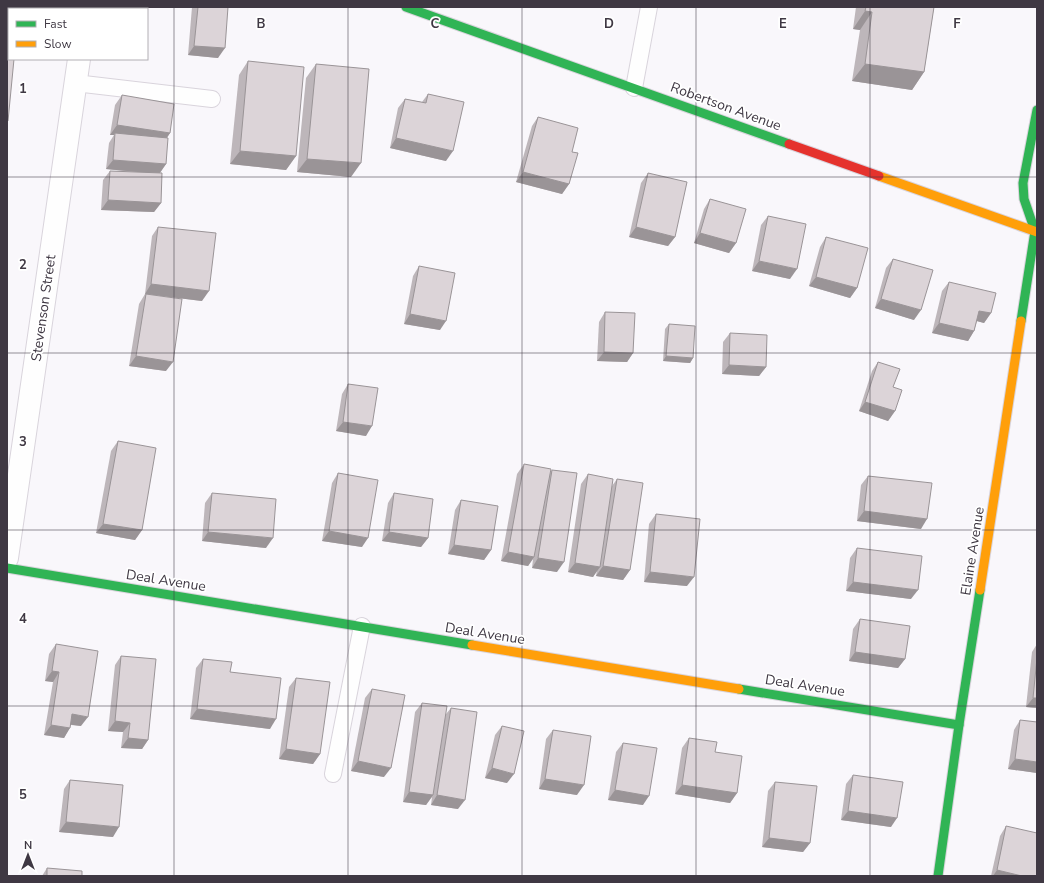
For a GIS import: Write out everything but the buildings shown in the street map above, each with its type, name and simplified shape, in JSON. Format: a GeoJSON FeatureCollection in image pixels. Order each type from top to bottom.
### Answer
{"type":"FeatureCollection","features":[{"type":"Feature","properties":{"kind":"street","name":"Robertson Avenue"},"geometry":{"type":"LineString","coordinates":[[406,7],[1036,231]]}},
{"type":"Feature","properties":{"kind":"street","name":"Stevenson Street"},"geometry":{"type":"LineString","coordinates":[[7,558],[79,60]]}},
{"type":"Feature","properties":{"kind":"street"},"geometry":{"type":"LineString","coordinates":[[1036,231],[1024,199],[1023,183],[1037,110]]}},
{"type":"Feature","properties":{"kind":"street","name":"Elaine Avenue"},"geometry":{"type":"LineString","coordinates":[[938,876],[959,725],[1036,231]]}},
{"type":"Feature","properties":{"kind":"street","name":"Deal Avenue"},"geometry":{"type":"LineString","coordinates":[[7,568],[959,725]]}},
{"type":"Feature","properties":{"kind":"lane"},"geometry":{"type":"LineString","coordinates":[[634,88],[649,7]]}},
{"type":"Feature","properties":{"kind":"lane"},"geometry":{"type":"LineString","coordinates":[[75,83],[212,99]]}},
{"type":"Feature","properties":{"kind":"lane"},"geometry":{"type":"LineString","coordinates":[[333,774],[362,626]]}},
{"type":"Feature","properties":{"kind":"traffic: fast"},"geometry":{"type":"LineString","coordinates":[[406,7],[789,144]]}},
{"type":"Feature","properties":{"kind":"traffic: fast"},"geometry":{"type":"LineString","coordinates":[[1021,321],[1035,231],[1024,199],[1023,183],[1037,110]]}},
{"type":"Feature","properties":{"kind":"traffic: fast"},"geometry":{"type":"LineString","coordinates":[[7,568],[472,645]]}},
{"type":"Feature","properties":{"kind":"traffic: fast"},"geometry":{"type":"LineString","coordinates":[[938,876],[980,590]]}},
{"type":"Feature","properties":{"kind":"traffic: fast"},"geometry":{"type":"LineString","coordinates":[[739,689],[959,725]]}},
{"type":"Feature","properties":{"kind":"traffic: slow"},"geometry":{"type":"LineString","coordinates":[[879,176],[1037,232]]}},
{"type":"Feature","properties":{"kind":"traffic: slow"},"geometry":{"type":"LineString","coordinates":[[980,590],[1021,321]]}},
{"type":"Feature","properties":{"kind":"traffic: slow"},"geometry":{"type":"LineString","coordinates":[[472,645],[739,689]]}},
{"type":"Feature","properties":{"kind":"traffic: jam"},"geometry":{"type":"LineString","coordinates":[[789,144],[879,176]]}}]}
